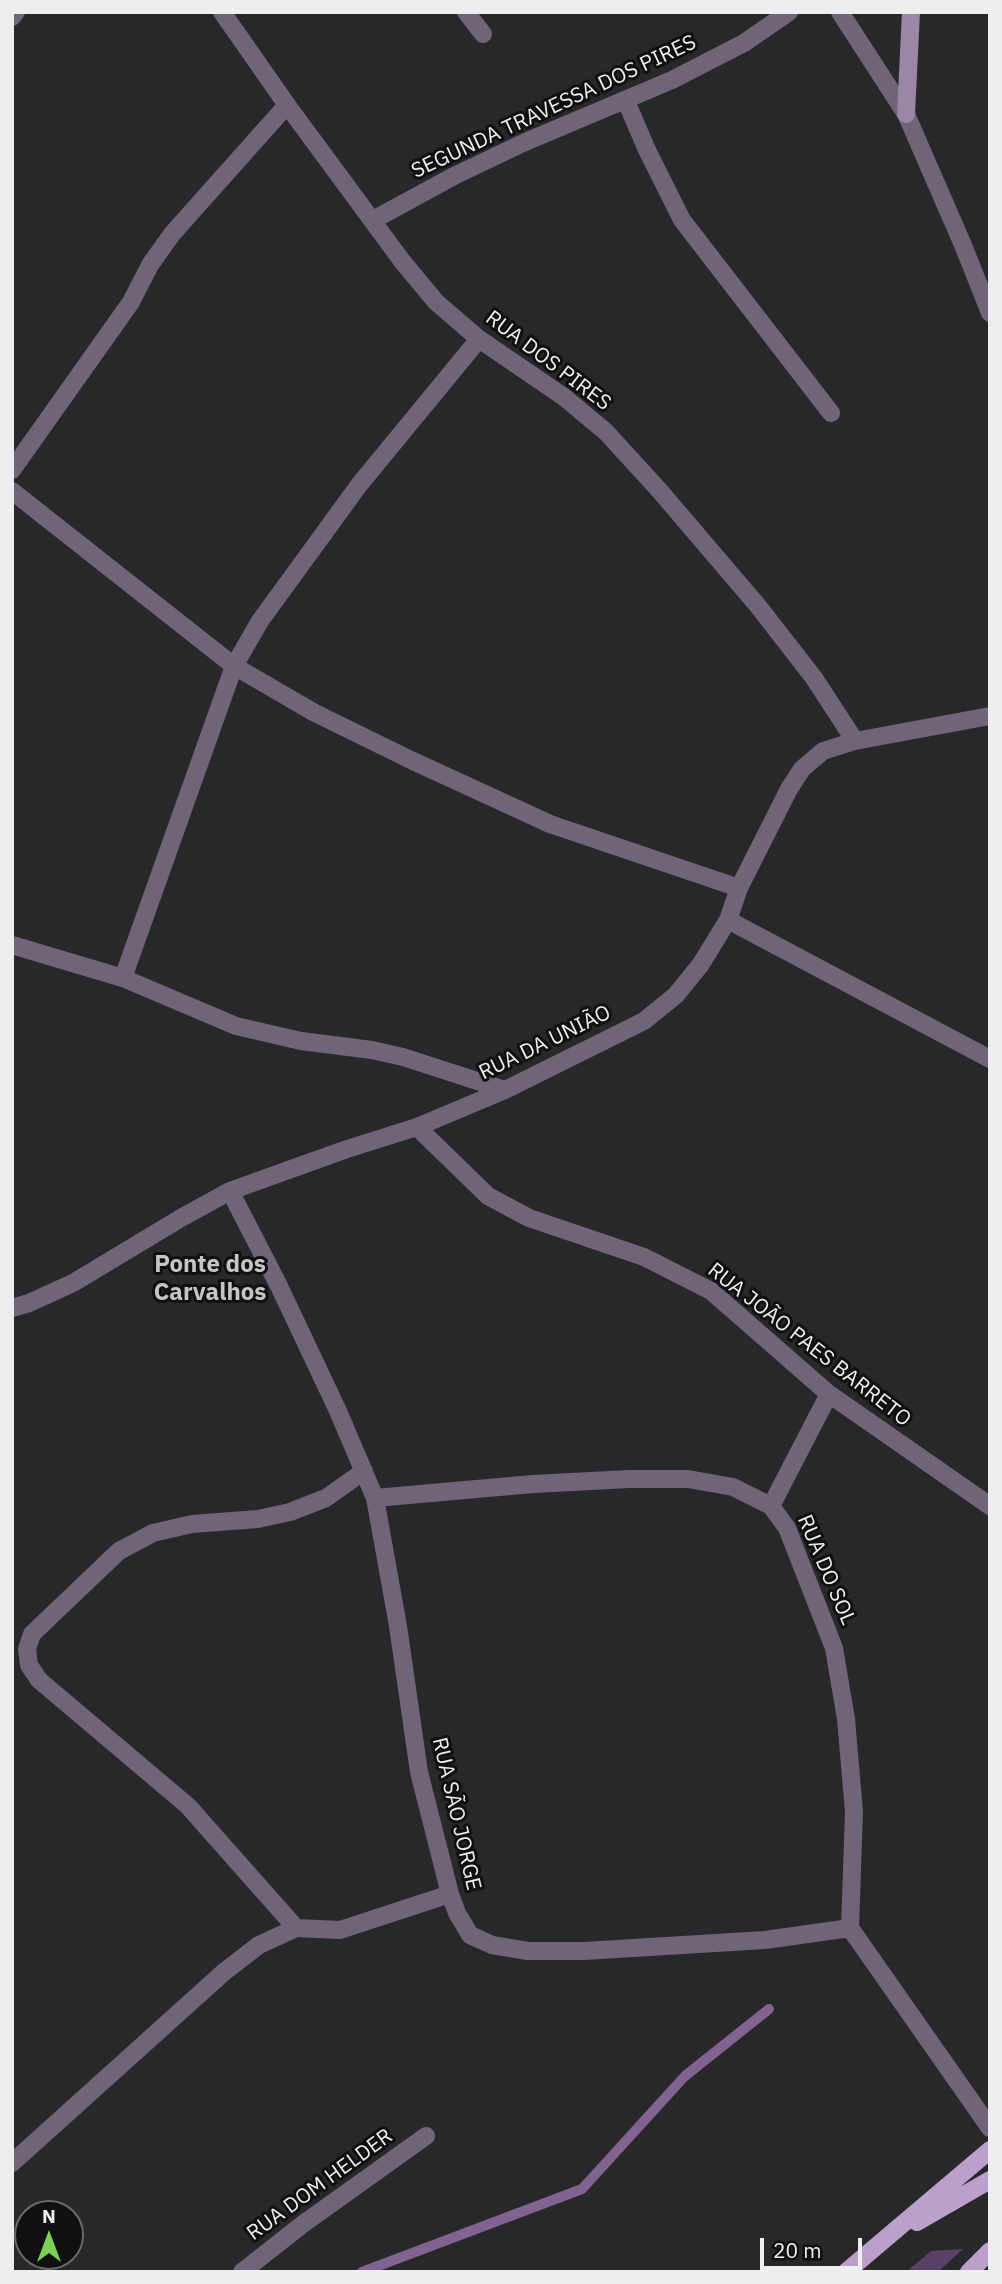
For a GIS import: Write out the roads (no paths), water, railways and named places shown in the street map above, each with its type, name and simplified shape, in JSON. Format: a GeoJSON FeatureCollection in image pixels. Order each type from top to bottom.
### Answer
{"type":"FeatureCollection","features":[{"type":"Feature","properties":{"kind":"main road"},"geometry":{"type":"LineString","coordinates":[[846,2272],[990,2150]]}},
{"type":"Feature","properties":{"kind":"main road"},"geometry":{"type":"LineString","coordinates":[[877,2246],[990,2180]]}},
{"type":"Feature","properties":{"kind":"main road"},"geometry":{"type":"LineString","coordinates":[[969,2272],[990,2251]]}},
{"type":"Feature","properties":{"kind":"street"},"geometry":{"type":"LineString","coordinates":[[12,17],[16,12]]}},
{"type":"Feature","properties":{"kind":"street","name":"RUA DOS PIRES"},"geometry":{"type":"LineString","coordinates":[[222,12],[286,105],[401,261],[436,302],[480,339],[564,397],[606,432],[660,490],[758,606],[814,678],[855,741]]}},
{"type":"Feature","properties":{"kind":"street"},"geometry":{"type":"LineString","coordinates":[[466,12],[483,34]]}},
{"type":"Feature","properties":{"kind":"street","name":"SEGUNDA TRAVESSA DOS PIRES"},"geometry":{"type":"LineString","coordinates":[[373,220],[488,159],[672,80],[744,43],[789,12]]}},
{"type":"Feature","properties":{"kind":"street"},"geometry":{"type":"LineString","coordinates":[[840,12],[906,114],[990,313]]}},
{"type":"Feature","properties":{"kind":"street"},"geometry":{"type":"LineString","coordinates":[[906,114],[911,12]]}},
{"type":"Feature","properties":{"kind":"street"},"geometry":{"type":"LineString","coordinates":[[626,101],[682,219],[831,413]]}},
{"type":"Feature","properties":{"kind":"street"},"geometry":{"type":"LineString","coordinates":[[12,470],[131,302],[150,265],[172,234],[286,105]]}},
{"type":"Feature","properties":{"kind":"street"},"geometry":{"type":"LineString","coordinates":[[123,978],[234,666],[260,621],[359,485],[480,339]]}},
{"type":"Feature","properties":{"kind":"street"},"geometry":{"type":"LineString","coordinates":[[12,491],[234,666],[327,719],[550,824],[739,888]]}},
{"type":"Feature","properties":{"kind":"street","name":"RUA DA UNIÃO"},"geometry":{"type":"LineString","coordinates":[[12,1308],[73,1283],[230,1191],[417,1127],[505,1090],[644,1021],[676,995],[701,964],[728,920],[739,888],[789,789],[803,769],[823,751],[855,741],[990,716]]}},
{"type":"Feature","properties":{"kind":"street"},"geometry":{"type":"LineString","coordinates":[[728,920],[990,1059]]}},
{"type":"Feature","properties":{"kind":"street"},"geometry":{"type":"LineString","coordinates":[[12,945],[123,978],[236,1026],[301,1041],[372,1050],[403,1057],[505,1090]]}},
{"type":"Feature","properties":{"kind":"street","name":"RUA JOÃO PAES BARRETO"},"geometry":{"type":"LineString","coordinates":[[417,1127],[488,1196],[529,1218],[644,1257],[710,1291],[829,1394],[990,1506]]}},
{"type":"Feature","properties":{"kind":"street","name":"RUA SÃO JORGE"},"geometry":{"type":"LineString","coordinates":[[230,1191],[279,1286],[375,1498],[398,1626],[419,1772],[450,1894],[457,1913],[471,1935],[492,1945],[528,1951],[584,1951],[765,1940],[850,1928]]}},
{"type":"Feature","properties":{"kind":"street"},"geometry":{"type":"LineString","coordinates":[[771,1506],[829,1394]]}},
{"type":"Feature","properties":{"kind":"street"},"geometry":{"type":"LineString","coordinates":[[296,1928],[188,1807],[39,1680],[29,1665],[27,1649],[32,1634],[119,1551],[153,1533],[192,1524],[258,1519],[290,1512],[326,1498],[365,1472]]}},
{"type":"Feature","properties":{"kind":"street","name":"RUA DO SOL"},"geometry":{"type":"LineString","coordinates":[[375,1498],[533,1484],[688,1479],[733,1487],[771,1506],[787,1528],[834,1648],[846,1719],[854,1811],[850,1928]]}},
{"type":"Feature","properties":{"kind":"street"},"geometry":{"type":"LineString","coordinates":[[14,2159],[224,1972],[258,1945],[296,1928],[340,1930],[450,1894]]}},
{"type":"Feature","properties":{"kind":"street"},"geometry":{"type":"LineString","coordinates":[[850,1928],[990,2128]]}},
{"type":"Feature","properties":{"kind":"street","name":"RUA DOM HELDER"},"geometry":{"type":"LineString","coordinates":[[242,2272],[303,2224],[426,2136]]}},
{"type":"Feature","properties":{"kind":"waterway"},"geometry":{"type":"LineString","coordinates":[[362,2272],[582,2189],[685,2076],[769,2009]]}},
{"type":"Feature","properties":{"kind":"district","name":"Ponte dos Carvalhos"},"geometry":{"type":"Point","coordinates":[210,1279]}}]}
